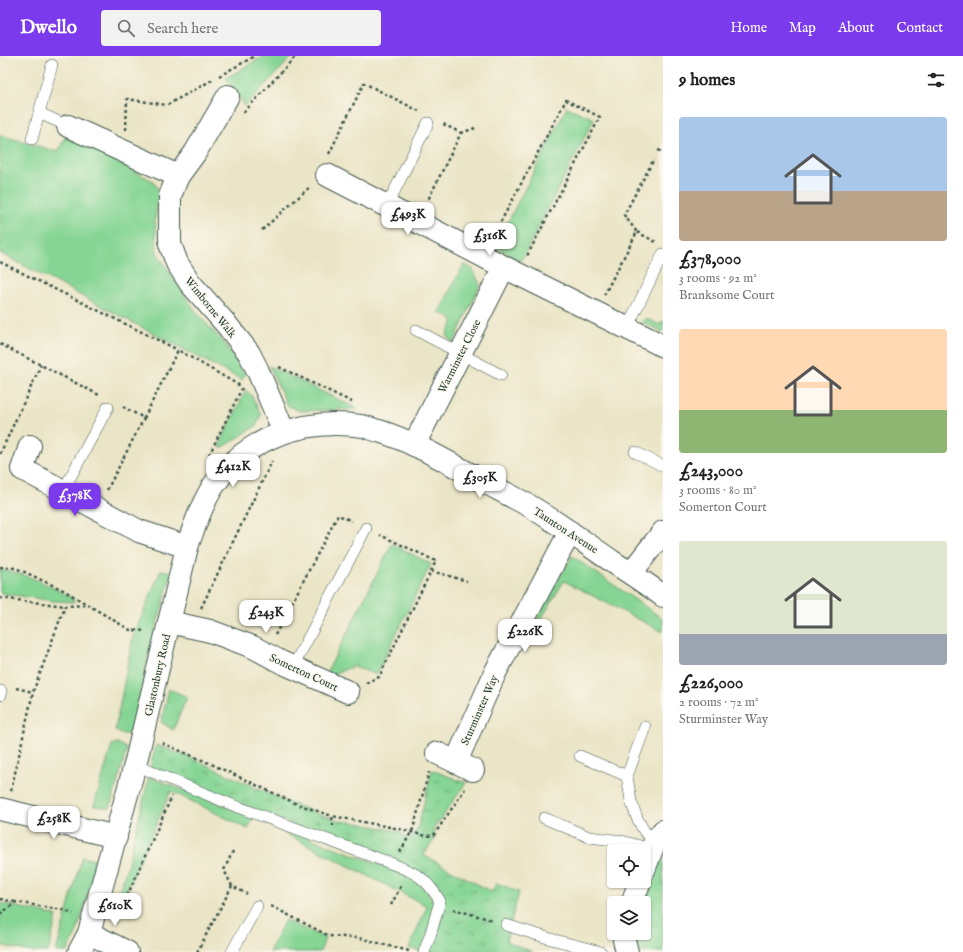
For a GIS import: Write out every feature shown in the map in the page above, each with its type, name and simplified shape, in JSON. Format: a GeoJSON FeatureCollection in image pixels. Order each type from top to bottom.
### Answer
{"type":"FeatureCollection","features":[{"type":"Feature","properties":{"kind":"street","name":"Wimborne Walk"},"geometry":{"type":"LineString","coordinates":[[227,99],[178,176],[170,196],[170,244],[177,263],[190,283],[249,353],[255,365],[279,434]]}},
{"type":"Feature","properties":{"kind":"street"},"geometry":{"type":"LineString","coordinates":[[68,126],[178,176]]}},
{"type":"Feature","properties":{"kind":"street"},"geometry":{"type":"LineString","coordinates":[[324,174],[483,257],[663,346]]}},
{"type":"Feature","properties":{"kind":"street","name":"Warminster Close"},"geometry":{"type":"LineString","coordinates":[[414,444],[460,354],[511,271]]}},
{"type":"Feature","properties":{"kind":"street","name":"Taunton Avenue"},"geometry":{"type":"LineString","coordinates":[[279,434],[306,426],[337,424],[362,426],[414,444],[528,506],[570,532],[663,596]]}},
{"type":"Feature","properties":{"kind":"street","name":"Glastonbury Road"},"geometry":{"type":"LineString","coordinates":[[92,937],[116,837],[136,765],[187,546],[197,519],[212,488],[229,467],[264,440],[279,434]]}},
{"type":"Feature","properties":{"kind":"street"},"geometry":{"type":"LineString","coordinates":[[30,446],[22,469],[140,530],[187,546]]}},
{"type":"Feature","properties":{"kind":"street","name":"Sturminster Way"},"geometry":{"type":"LineString","coordinates":[[453,769],[495,673],[570,532]]}},
{"type":"Feature","properties":{"kind":"street"},"geometry":{"type":"LineString","coordinates":[[631,573],[663,532]]}},
{"type":"Feature","properties":{"kind":"street","name":"Somerton Court"},"geometry":{"type":"LineString","coordinates":[[168,628],[192,627],[210,631],[253,647],[292,667],[348,692]]}},
{"type":"Feature","properties":{"kind":"street"},"geometry":{"type":"LineString","coordinates":[[3,810],[116,837]]}},
{"type":"Feature","properties":{"kind":"street"},"geometry":{"type":"LineString","coordinates":[[651,852],[656,840]]}},
{"type":"Feature","properties":{"kind":"street"},"geometry":{"type":"LineString","coordinates":[[92,937],[127,952]]}},
{"type":"Feature","properties":{"kind":"street"},"geometry":{"type":"LineString","coordinates":[[624,940],[627,952]]}},
{"type":"Feature","properties":{"kind":"lane"},"geometry":{"type":"LineString","coordinates":[[32,139],[52,65]]}},
{"type":"Feature","properties":{"kind":"lane"},"geometry":{"type":"LineString","coordinates":[[39,113],[68,126]]}},
{"type":"Feature","properties":{"kind":"lane"},"geometry":{"type":"LineString","coordinates":[[387,206],[428,122]]}},
{"type":"Feature","properties":{"kind":"lane"},"geometry":{"type":"LineString","coordinates":[[627,328],[663,254]]}},
{"type":"Feature","properties":{"kind":"lane"},"geometry":{"type":"LineString","coordinates":[[416,330],[501,375]]}},
{"type":"Feature","properties":{"kind":"lane"},"geometry":{"type":"LineString","coordinates":[[63,491],[108,407]]}},
{"type":"Feature","properties":{"kind":"lane"},"geometry":{"type":"LineString","coordinates":[[635,452],[663,466]]}},
{"type":"Feature","properties":{"kind":"lane"},"geometry":{"type":"LineString","coordinates":[[292,667],[366,528]]}},
{"type":"Feature","properties":{"kind":"lane"},"geometry":{"type":"LineString","coordinates":[[645,727],[627,776],[631,801],[636,818],[644,831],[656,840]]}},
{"type":"Feature","properties":{"kind":"lane"},"geometry":{"type":"LineString","coordinates":[[580,756],[627,776]]}},
{"type":"Feature","properties":{"kind":"lane"},"geometry":{"type":"LineString","coordinates":[[136,765],[235,806],[393,864],[419,876],[431,886],[440,901],[424,952]]}},
{"type":"Feature","properties":{"kind":"lane"},"geometry":{"type":"LineString","coordinates":[[544,818],[589,837],[622,841],[656,840]]}},
{"type":"Feature","properties":{"kind":"lane"},"geometry":{"type":"LineString","coordinates":[[232,952],[259,902]]}},
{"type":"Feature","properties":{"kind":"lane"},"geometry":{"type":"LineString","coordinates":[[506,925],[551,940],[601,952]]}},
{"type":"Feature","properties":{"kind":"path"},"geometry":{"type":"LineString","coordinates":[[112,146],[126,130],[127,99],[167,105],[255,56]]}},
{"type":"Feature","properties":{"kind":"path"},"geometry":{"type":"LineString","coordinates":[[227,99],[244,112],[296,56]]}},
{"type":"Feature","properties":{"kind":"path"},"geometry":{"type":"LineString","coordinates":[[262,230],[324,174],[364,83],[419,111]]}},
{"type":"Feature","properties":{"kind":"path"},"geometry":{"type":"LineString","coordinates":[[483,257],[566,100],[600,117],[511,271]]}},
{"type":"Feature","properties":{"kind":"path"},"geometry":{"type":"LineString","coordinates":[[440,122],[461,133]]}},
{"type":"Feature","properties":{"kind":"path"},"geometry":{"type":"LineString","coordinates":[[417,222],[461,133],[478,127]]}},
{"type":"Feature","properties":{"kind":"path"},"geometry":{"type":"LineString","coordinates":[[658,150],[663,152]]}},
{"type":"Feature","properties":{"kind":"path"},"geometry":{"type":"LineString","coordinates":[[654,159],[624,215],[637,232],[663,245]]}},
{"type":"Feature","properties":{"kind":"path"},"geometry":{"type":"LineString","coordinates":[[595,312],[637,232]]}},
{"type":"Feature","properties":{"kind":"path"},"geometry":{"type":"LineString","coordinates":[[0,262],[178,350],[242,388]]}},
{"type":"Feature","properties":{"kind":"path"},"geometry":{"type":"LineString","coordinates":[[144,418],[178,350]]}},
{"type":"Feature","properties":{"kind":"path"},"geometry":{"type":"LineString","coordinates":[[229,467],[209,455],[255,365],[266,360],[363,408],[357,426]]}},
{"type":"Feature","properties":{"kind":"path"},"geometry":{"type":"LineString","coordinates":[[0,454],[41,365]]}},
{"type":"Feature","properties":{"kind":"path"},"geometry":{"type":"LineString","coordinates":[[192,627],[274,457],[279,434]]}},
{"type":"Feature","properties":{"kind":"path"},"geometry":{"type":"LineString","coordinates":[[265,653],[338,515],[436,561],[379,677],[348,692]]}},
{"type":"Feature","properties":{"kind":"path"},"geometry":{"type":"LineString","coordinates":[[0,567],[16,568],[63,590],[130,630],[168,628]]}},
{"type":"Feature","properties":{"kind":"path"},"geometry":{"type":"LineString","coordinates":[[431,571],[467,581]]}},
{"type":"Feature","properties":{"kind":"path"},"geometry":{"type":"LineString","coordinates":[[0,598],[65,606],[89,605]]}},
{"type":"Feature","properties":{"kind":"path"},"geometry":{"type":"LineString","coordinates":[[3,810],[33,692],[65,606]]}},
{"type":"Feature","properties":{"kind":"path"},"geometry":{"type":"LineString","coordinates":[[13,688],[33,692]]}},
{"type":"Feature","properties":{"kind":"path"},"geometry":{"type":"LineString","coordinates":[[142,736],[209,763],[297,804],[332,816],[426,836],[434,835],[453,769]]}},
{"type":"Feature","properties":{"kind":"path"},"geometry":{"type":"LineString","coordinates":[[393,864],[411,832],[453,769]]}},
{"type":"Feature","properties":{"kind":"path"},"geometry":{"type":"LineString","coordinates":[[0,899],[63,910],[92,937],[178,783]]}},
{"type":"Feature","properties":{"kind":"path"},"geometry":{"type":"LineString","coordinates":[[332,816],[333,842]]}},
{"type":"Feature","properties":{"kind":"path"},"geometry":{"type":"LineString","coordinates":[[234,849],[224,870],[232,886],[259,902],[329,936],[359,938],[414,952]]}},
{"type":"Feature","properties":{"kind":"path"},"geometry":{"type":"LineString","coordinates":[[391,905],[408,871]]}},
{"type":"Feature","properties":{"kind":"path"},"geometry":{"type":"LineString","coordinates":[[197,952],[232,886]]}},
{"type":"Feature","properties":{"kind":"path"},"geometry":{"type":"LineString","coordinates":[[440,901],[452,909],[506,925]]}},
{"type":"Feature","properties":{"kind":"path"},"geometry":{"type":"LineString","coordinates":[[0,914],[16,902]]}},
{"type":"Feature","properties":{"kind":"green space"},"geometry":{"type":"Polygon","coordinates":[[[264,56],[293,56],[245,106],[226,78],[264,56]]]}},
{"type":"Feature","properties":{"kind":"green space"},"geometry":{"type":"Polygon","coordinates":[[[567,107],[594,119],[521,261],[495,247],[567,107]]]}},
{"type":"Feature","properties":{"kind":"green space"},"geometry":{"type":"Polygon","coordinates":[[[0,135],[58,152],[66,135],[153,181],[159,191],[155,219],[157,253],[196,312],[225,344],[245,374],[242,380],[0,253],[0,135]]]}},
{"type":"Feature","properties":{"kind":"green space"},"geometry":{"type":"Polygon","coordinates":[[[464,264],[473,269],[480,285],[453,344],[447,335],[454,320],[439,312],[464,264]]]}},
{"type":"Feature","properties":{"kind":"green space"},"geometry":{"type":"Polygon","coordinates":[[[645,318],[660,325],[663,320],[663,332],[642,322],[645,318]]]}},
{"type":"Feature","properties":{"kind":"green space"},"geometry":{"type":"Polygon","coordinates":[[[269,366],[358,409],[299,411],[287,405],[269,366]]]}},
{"type":"Feature","properties":{"kind":"green space"},"geometry":{"type":"Polygon","coordinates":[[[246,390],[252,396],[261,415],[256,426],[222,448],[219,446],[246,390]]]}},
{"type":"Feature","properties":{"kind":"green space"},"geometry":{"type":"Polygon","coordinates":[[[392,544],[431,564],[376,675],[354,666],[329,676],[328,670],[392,544]]]}},
{"type":"Feature","properties":{"kind":"green space"},"geometry":{"type":"Polygon","coordinates":[[[572,556],[663,619],[663,632],[564,581],[540,621],[537,617],[572,556]]]}},
{"type":"Feature","properties":{"kind":"green space"},"geometry":{"type":"Polygon","coordinates":[[[0,570],[9,571],[37,580],[72,598],[74,602],[54,601],[0,593],[0,570]]]}},
{"type":"Feature","properties":{"kind":"green space"},"geometry":{"type":"Polygon","coordinates":[[[161,570],[172,572],[149,652],[133,728],[129,734],[121,734],[115,730],[133,637],[161,570]]]}},
{"type":"Feature","properties":{"kind":"green space"},"geometry":{"type":"Polygon","coordinates":[[[169,689],[187,697],[173,730],[161,722],[169,689]]]}},
{"type":"Feature","properties":{"kind":"green space"},"geometry":{"type":"Polygon","coordinates":[[[118,743],[127,749],[110,808],[94,806],[112,745],[118,743]]]}},
{"type":"Feature","properties":{"kind":"green space"},"geometry":{"type":"Polygon","coordinates":[[[156,745],[194,759],[285,801],[328,817],[340,821],[353,822],[401,832],[405,837],[412,837],[418,827],[432,770],[466,783],[433,830],[435,839],[423,855],[492,892],[496,883],[519,892],[506,941],[533,952],[430,952],[442,916],[442,894],[427,878],[150,768],[156,745]]]}},
{"type":"Feature","properties":{"kind":"green space"},"geometry":{"type":"Polygon","coordinates":[[[149,777],[254,817],[248,829],[171,791],[118,910],[115,907],[128,863],[149,777]]]}},
{"type":"Feature","properties":{"kind":"green space"},"geometry":{"type":"Polygon","coordinates":[[[255,818],[408,875],[416,881],[429,894],[433,903],[431,919],[423,952],[409,948],[427,906],[255,818]]]}},
{"type":"Feature","properties":{"kind":"green space"},"geometry":{"type":"Polygon","coordinates":[[[663,853],[663,952],[637,952],[636,940],[651,940],[651,896],[648,896],[663,853]]]}},
{"type":"Feature","properties":{"kind":"green space"},"geometry":{"type":"Polygon","coordinates":[[[82,857],[98,861],[76,934],[67,952],[56,952],[82,857]]]}},
{"type":"Feature","properties":{"kind":"green space"},"geometry":{"type":"Polygon","coordinates":[[[0,903],[57,916],[48,952],[31,952],[0,945],[0,903]]]}},
{"type":"Feature","properties":{"kind":"green space"},"geometry":{"type":"Polygon","coordinates":[[[285,920],[325,938],[320,952],[269,952],[285,920]]]}}]}
